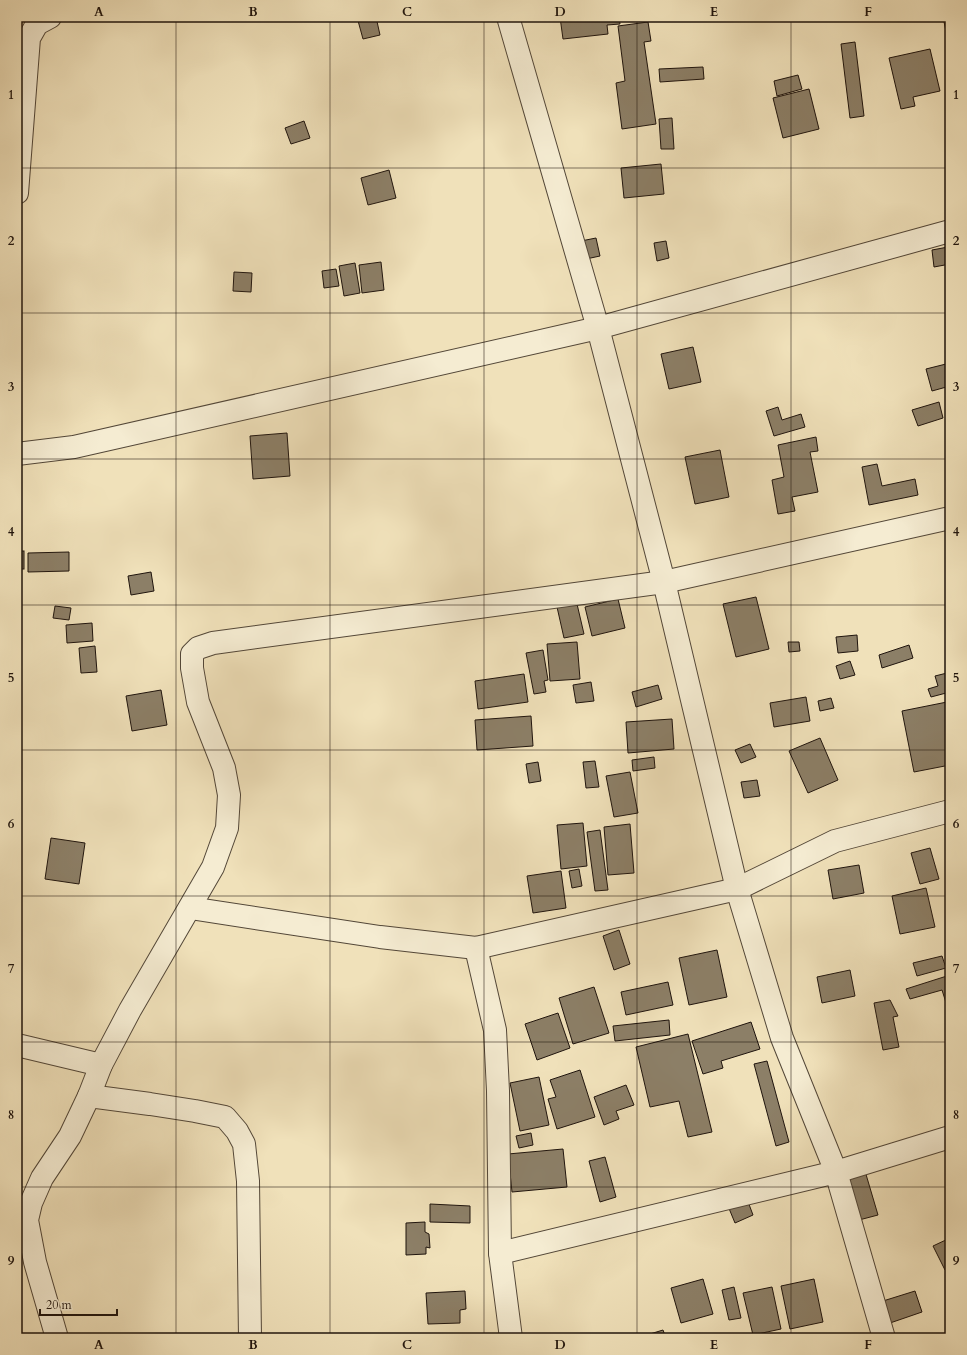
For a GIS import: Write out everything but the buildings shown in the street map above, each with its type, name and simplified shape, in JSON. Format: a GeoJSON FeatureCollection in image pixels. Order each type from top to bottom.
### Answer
{"type":"FeatureCollection","features":[{"type":"Feature","properties":{"kind":"street"},"geometry":{"type":"LineString","coordinates":[[17,193],[29,38],[37,24],[50,17]]}},
{"type":"Feature","properties":{"kind":"street"},"geometry":{"type":"LineString","coordinates":[[508,17],[598,328],[664,582],[737,889],[782,1038],[836,1172],[884,1338]]}},
{"type":"Feature","properties":{"kind":"street"},"geometry":{"type":"LineString","coordinates":[[17,454],[74,448],[598,328],[950,231]]}},
{"type":"Feature","properties":{"kind":"street"},"geometry":{"type":"LineString","coordinates":[[57,1338],[35,1262],[24,1204],[70,1136],[101,1065],[130,1010],[213,867],[227,828],[229,795],[224,768],[198,702],[192,668],[192,654],[198,648],[213,644],[664,582],[950,518]]}},
{"type":"Feature","properties":{"kind":"street"},"geometry":{"type":"LineString","coordinates":[[190,908],[380,937],[476,948],[737,889],[835,841],[950,811]]}},
{"type":"Feature","properties":{"kind":"street"},"geometry":{"type":"LineString","coordinates":[[476,948],[495,1030],[498,1091],[500,1253],[511,1338]]}},
{"type":"Feature","properties":{"kind":"street"},"geometry":{"type":"LineString","coordinates":[[17,1045],[101,1065]]}},
{"type":"Feature","properties":{"kind":"street"},"geometry":{"type":"LineString","coordinates":[[88,1096],[173,1107],[225,1117],[237,1131],[244,1144],[248,1181],[250,1338]]}},
{"type":"Feature","properties":{"kind":"street"},"geometry":{"type":"LineString","coordinates":[[500,1253],[836,1172],[950,1137]]}}]}
